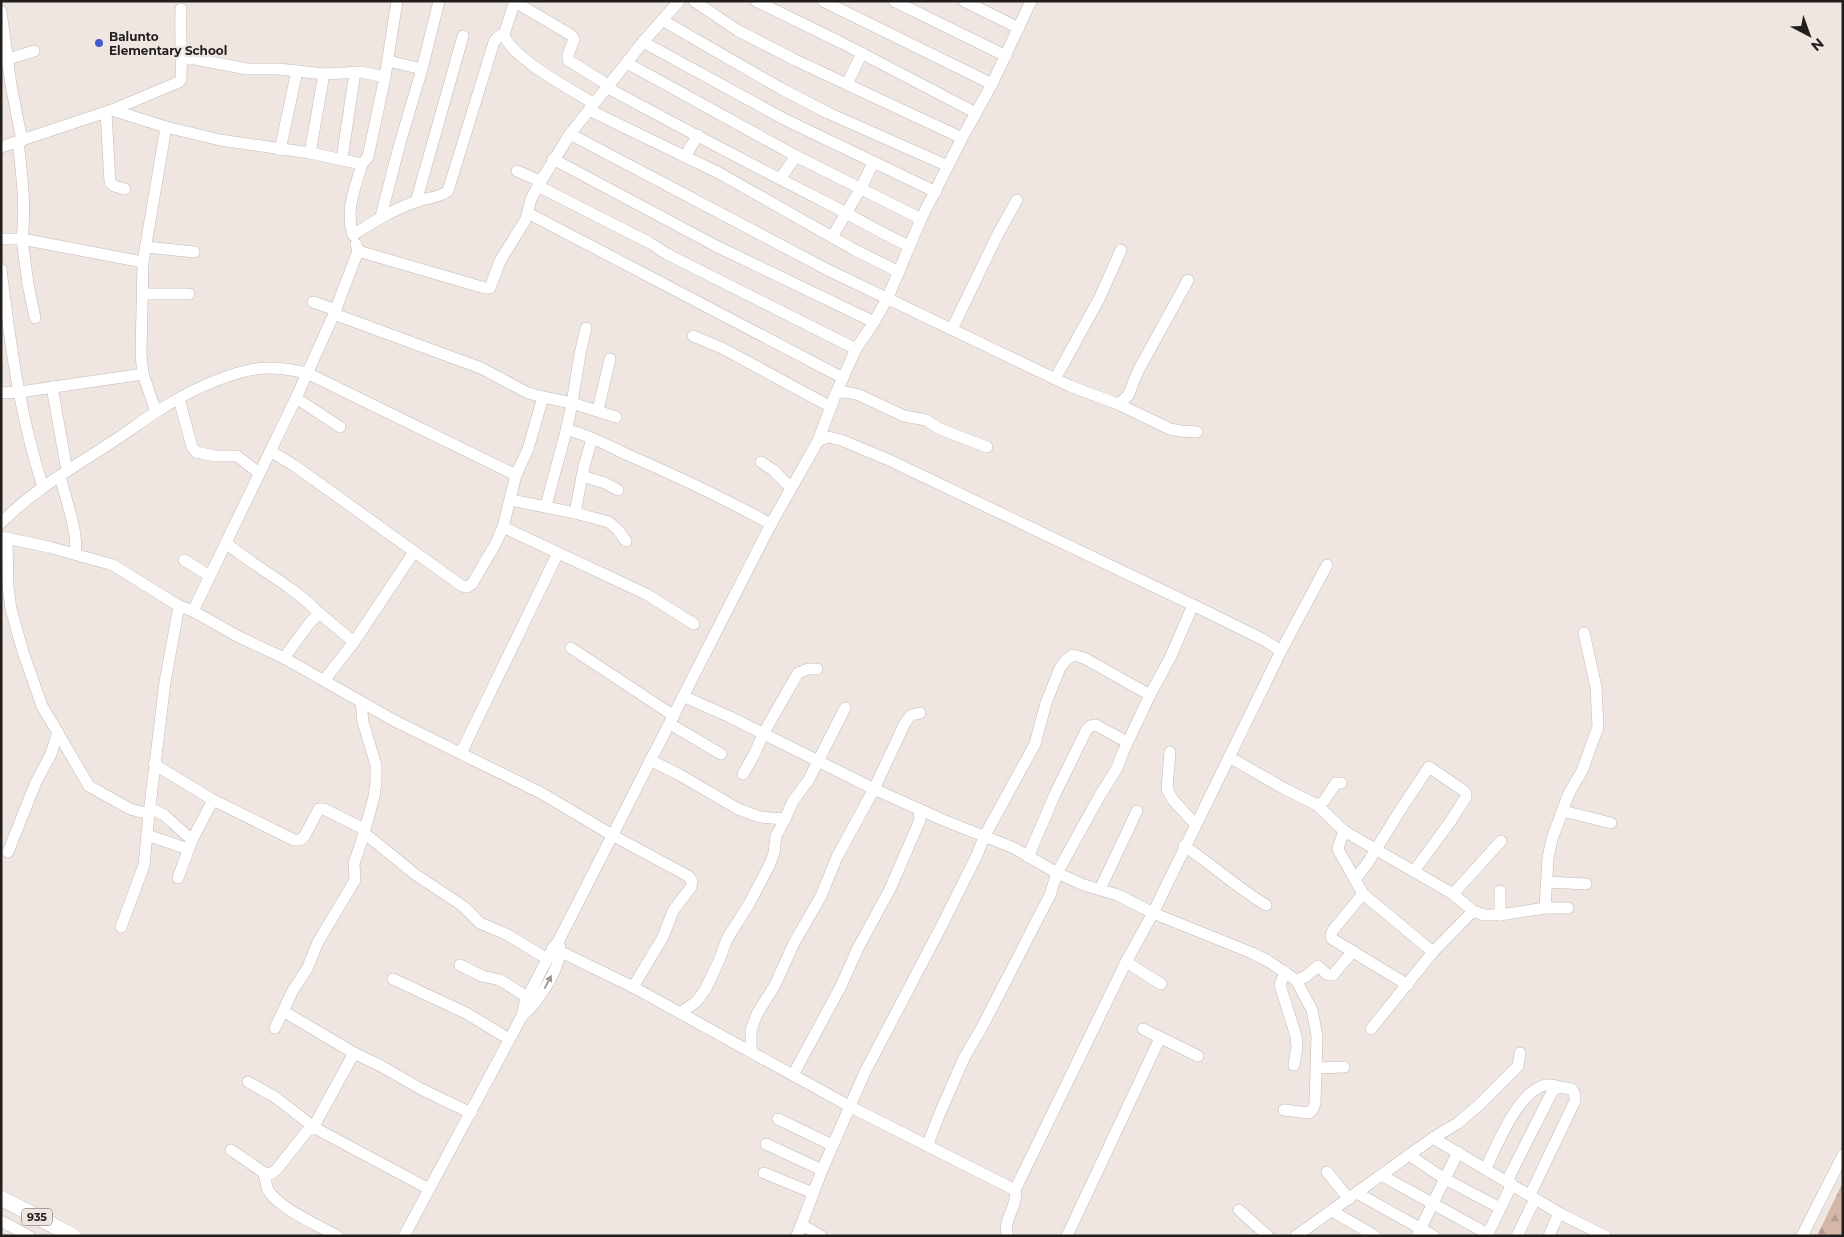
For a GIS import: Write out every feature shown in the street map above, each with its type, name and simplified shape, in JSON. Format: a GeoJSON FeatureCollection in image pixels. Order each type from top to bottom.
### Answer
{"type":"FeatureCollection","features":[{"type":"Feature","properties":{"kind":"main road","name":"935"},"geometry":{"type":"LineString","coordinates":[[1,1198],[73,1236]]}},
{"type":"Feature","properties":{"kind":"street"},"geometry":{"type":"LineString","coordinates":[[193,611],[296,398],[335,312],[358,251],[348,215],[362,164],[368,156],[388,61],[397,1]]}},
{"type":"Feature","properties":{"kind":"street"},"geometry":{"type":"LineString","coordinates":[[381,216],[439,1]]}},
{"type":"Feature","properties":{"kind":"street"},"geometry":{"type":"LineString","coordinates":[[899,272],[867,257],[719,173],[592,107],[524,59],[508,43],[504,34],[515,1],[571,35],[574,39],[568,60],[607,86],[780,179],[846,212],[879,232],[909,246]]}},
{"type":"Feature","properties":{"kind":"street"},"geometry":{"type":"LineString","coordinates":[[358,251],[489,289],[500,261],[528,213],[531,199],[570,134],[643,42],[679,1]]}},
{"type":"Feature","properties":{"kind":"street"},"geometry":{"type":"LineString","coordinates":[[694,1],[737,30],[795,60],[962,138]]}},
{"type":"Feature","properties":{"kind":"street"},"geometry":{"type":"LineString","coordinates":[[823,1],[992,84]]}},
{"type":"Feature","properties":{"kind":"street"},"geometry":{"type":"LineString","coordinates":[[894,1],[1006,56]]}},
{"type":"Feature","properties":{"kind":"street"},"geometry":{"type":"LineString","coordinates":[[964,1],[1019,28]]}},
{"type":"Feature","properties":{"kind":"street"},"geometry":{"type":"LineString","coordinates":[[760,2],[976,113]]}},
{"type":"Feature","properties":{"kind":"street"},"geometry":{"type":"LineString","coordinates":[[404,1236],[522,1016],[527,997],[547,959],[557,947],[771,524],[823,436],[836,393],[856,349],[888,297],[921,219],[992,84],[1030,2]]}},
{"type":"Feature","properties":{"kind":"street"},"geometry":{"type":"LineString","coordinates":[[1,147],[109,111],[179,82],[181,80],[182,59],[180,35],[181,9]]}},
{"type":"Feature","properties":{"kind":"street"},"geometry":{"type":"LineString","coordinates":[[1,11],[5,59],[20,141],[24,194],[22,239],[35,318]]}},
{"type":"Feature","properties":{"kind":"street"},"geometry":{"type":"LineString","coordinates":[[662,20],[780,88],[828,113],[948,166]]}},
{"type":"Feature","properties":{"kind":"street"},"geometry":{"type":"LineString","coordinates":[[353,235],[381,216],[445,193],[450,188],[494,42],[504,34]]}},
{"type":"Feature","properties":{"kind":"street"},"geometry":{"type":"LineString","coordinates":[[416,202],[463,36]]}},
{"type":"Feature","properties":{"kind":"street"},"geometry":{"type":"LineString","coordinates":[[643,42],[743,97],[873,163],[936,192]]}},
{"type":"Feature","properties":{"kind":"street"},"geometry":{"type":"LineString","coordinates":[[5,59],[34,50]]}},
{"type":"Feature","properties":{"kind":"street"},"geometry":{"type":"LineString","coordinates":[[847,84],[862,53]]}},
{"type":"Feature","properties":{"kind":"street"},"geometry":{"type":"LineString","coordinates":[[182,59],[195,59],[247,68],[274,68],[324,74],[355,72],[385,77]]}},
{"type":"Feature","properties":{"kind":"street"},"geometry":{"type":"LineString","coordinates":[[388,61],[422,69]]}},
{"type":"Feature","properties":{"kind":"street"},"geometry":{"type":"LineString","coordinates":[[626,63],[796,156],[921,219]]}},
{"type":"Feature","properties":{"kind":"street"},"geometry":{"type":"LineString","coordinates":[[280,150],[297,71]]}},
{"type":"Feature","properties":{"kind":"street"},"geometry":{"type":"LineString","coordinates":[[342,159],[355,72]]}},
{"type":"Feature","properties":{"kind":"street"},"geometry":{"type":"LineString","coordinates":[[310,153],[324,74]]}},
{"type":"Feature","properties":{"kind":"street"},"geometry":{"type":"LineString","coordinates":[[109,111],[220,140],[310,153],[362,164]]}},
{"type":"Feature","properties":{"kind":"street"},"geometry":{"type":"LineString","coordinates":[[109,111],[110,182],[114,186],[125,189]]}},
{"type":"Feature","properties":{"kind":"street"},"geometry":{"type":"LineString","coordinates":[[156,412],[143,374],[141,355],[143,262],[166,127]]}},
{"type":"Feature","properties":{"kind":"street"},"geometry":{"type":"LineString","coordinates":[[570,134],[602,153],[724,214],[828,270],[888,297],[1055,379],[1118,404],[1170,429],[1197,432]]}},
{"type":"Feature","properties":{"kind":"street"},"geometry":{"type":"LineString","coordinates":[[685,156],[698,135]]}},
{"type":"Feature","properties":{"kind":"street"},"geometry":{"type":"LineString","coordinates":[[780,179],[796,156]]}},
{"type":"Feature","properties":{"kind":"street"},"geometry":{"type":"LineString","coordinates":[[554,160],[716,246],[874,322]]}},
{"type":"Feature","properties":{"kind":"street"},"geometry":{"type":"LineString","coordinates":[[832,237],[861,188],[873,163]]}},
{"type":"Feature","properties":{"kind":"street"},"geometry":{"type":"LineString","coordinates":[[518,171],[667,254],[856,349]]}},
{"type":"Feature","properties":{"kind":"street"},"geometry":{"type":"LineString","coordinates":[[952,329],[998,234],[1017,200]]}},
{"type":"Feature","properties":{"kind":"street"},"geometry":{"type":"LineString","coordinates":[[528,213],[843,378]]}},
{"type":"Feature","properties":{"kind":"street"},"geometry":{"type":"LineString","coordinates":[[1,239],[22,239],[143,262]]}},
{"type":"Feature","properties":{"kind":"street"},"geometry":{"type":"LineString","coordinates":[[146,247],[194,252]]}},
{"type":"Feature","properties":{"kind":"street"},"geometry":{"type":"LineString","coordinates":[[1055,379],[1100,300],[1121,250]]}},
{"type":"Feature","properties":{"kind":"street"},"geometry":{"type":"LineString","coordinates":[[1,269],[9,332],[20,392],[32,454],[43,488]]}},
{"type":"Feature","properties":{"kind":"street"},"geometry":{"type":"LineString","coordinates":[[1118,404],[1128,396],[1138,371],[1188,280]]}},
{"type":"Feature","properties":{"kind":"street"},"geometry":{"type":"LineString","coordinates":[[142,294],[189,294]]}},
{"type":"Feature","properties":{"kind":"street"},"geometry":{"type":"LineString","coordinates":[[313,302],[481,368],[543,398],[572,403],[616,417]]}},
{"type":"Feature","properties":{"kind":"street"},"geometry":{"type":"LineString","coordinates":[[546,507],[560,450],[568,430],[586,328]]}},
{"type":"Feature","properties":{"kind":"street"},"geometry":{"type":"LineString","coordinates":[[694,336],[722,348],[831,407]]}},
{"type":"Feature","properties":{"kind":"street"},"geometry":{"type":"LineString","coordinates":[[598,410],[610,359]]}},
{"type":"Feature","properties":{"kind":"street"},"geometry":{"type":"LineString","coordinates":[[1,523],[15,509],[63,473],[156,412],[205,386],[251,370],[277,368],[307,373],[516,475]]}},
{"type":"Feature","properties":{"kind":"street"},"geometry":{"type":"LineString","coordinates":[[1,393],[20,392],[143,374]]}},
{"type":"Feature","properties":{"kind":"street"},"geometry":{"type":"LineString","coordinates":[[52,387],[63,473],[77,543],[75,554]]}},
{"type":"Feature","properties":{"kind":"street"},"geometry":{"type":"LineString","coordinates":[[836,393],[846,392],[859,395],[904,416],[926,420],[940,429],[987,447]]}},
{"type":"Feature","properties":{"kind":"street"},"geometry":{"type":"LineString","coordinates":[[296,398],[340,427]]}},
{"type":"Feature","properties":{"kind":"street"},"geometry":{"type":"LineString","coordinates":[[270,450],[467,588],[472,584],[496,544],[503,527],[516,475],[528,449],[543,398]]}},
{"type":"Feature","properties":{"kind":"street"},"geometry":{"type":"LineString","coordinates":[[179,399],[192,447],[196,452],[215,456],[238,456],[259,473]]}},
{"type":"Feature","properties":{"kind":"street"},"geometry":{"type":"LineString","coordinates":[[568,430],[697,486],[771,524]]}},
{"type":"Feature","properties":{"kind":"street"},"geometry":{"type":"LineString","coordinates":[[823,436],[848,442],[889,460],[1193,604],[1264,640],[1281,651]]}},
{"type":"Feature","properties":{"kind":"street"},"geometry":{"type":"LineString","coordinates":[[575,513],[592,439]]}},
{"type":"Feature","properties":{"kind":"street"},"geometry":{"type":"LineString","coordinates":[[761,462],[773,470],[791,488]]}},
{"type":"Feature","properties":{"kind":"street"},"geometry":{"type":"LineString","coordinates":[[582,476],[618,490]]}},
{"type":"Feature","properties":{"kind":"street"},"geometry":{"type":"LineString","coordinates":[[510,500],[575,513],[608,522],[618,530],[626,541]]}},
{"type":"Feature","properties":{"kind":"street"},"geometry":{"type":"LineString","coordinates":[[503,527],[646,594],[694,624]]}},
{"type":"Feature","properties":{"kind":"street"},"geometry":{"type":"LineString","coordinates":[[190,844],[164,815],[130,809],[89,786],[38,695],[22,652],[11,609],[4,538],[49,547],[114,565],[178,606],[193,611],[239,637],[325,679],[395,721],[542,794],[612,835],[682,872],[692,881],[691,887],[673,911],[663,937],[632,987]]}},
{"type":"Feature","properties":{"kind":"street"},"geometry":{"type":"LineString","coordinates":[[226,543],[244,558],[302,596],[354,642]]}},
{"type":"Feature","properties":{"kind":"street"},"geometry":{"type":"LineString","coordinates":[[325,679],[354,642],[414,552]]}},
{"type":"Feature","properties":{"kind":"street"},"geometry":{"type":"LineString","coordinates":[[461,753],[558,553]]}},
{"type":"Feature","properties":{"kind":"street"},"geometry":{"type":"LineString","coordinates":[[184,560],[210,576]]}},
{"type":"Feature","properties":{"kind":"street"},"geometry":{"type":"LineString","coordinates":[[1008,1236],[1006,1229],[1015,1202],[1015,1190],[1281,651],[1327,565]]}},
{"type":"Feature","properties":{"kind":"street"},"geometry":{"type":"LineString","coordinates":[[927,1146],[964,1058],[981,1030],[1050,895],[1057,873],[1115,773],[1127,742],[1168,662],[1193,604]]}},
{"type":"Feature","properties":{"kind":"street"},"geometry":{"type":"LineString","coordinates":[[121,927],[144,865],[154,764],[178,606]]}},
{"type":"Feature","properties":{"kind":"street"},"geometry":{"type":"LineString","coordinates":[[284,658],[319,613]]}},
{"type":"Feature","properties":{"kind":"street"},"geometry":{"type":"LineString","coordinates":[[1545,908],[1548,858],[1552,840],[1569,793],[1582,770],[1598,727],[1596,687],[1584,633]]}},
{"type":"Feature","properties":{"kind":"street"},"geometry":{"type":"LineString","coordinates":[[571,648],[721,754]]}},
{"type":"Feature","properties":{"kind":"street"},"geometry":{"type":"LineString","coordinates":[[822,1236],[799,1230],[832,1145],[865,1072],[1035,744],[1046,703],[1060,668],[1065,660],[1073,655],[1084,658],[1150,695]]}},
{"type":"Feature","properties":{"kind":"street"},"geometry":{"type":"LineString","coordinates":[[743,774],[753,758],[763,734],[798,673],[808,668],[818,669]]}},
{"type":"Feature","properties":{"kind":"street"},"geometry":{"type":"LineString","coordinates":[[684,697],[818,760],[920,814],[933,815],[985,841],[1014,848],[1057,873],[1118,895],[1153,913],[1252,953],[1285,972],[1296,980],[1309,1002],[1317,1036],[1315,1103],[1312,1112],[1306,1114],[1284,1110]]}},
{"type":"Feature","properties":{"kind":"street"},"geometry":{"type":"LineString","coordinates":[[275,1028],[293,990],[307,969],[318,942],[354,883],[354,862],[374,796],[376,765],[363,722],[361,702]]}},
{"type":"Feature","properties":{"kind":"street"},"geometry":{"type":"LineString","coordinates":[[680,1013],[696,1002],[705,990],[727,939],[749,904],[769,866],[774,853],[776,836],[793,801],[808,781],[846,708]]}},
{"type":"Feature","properties":{"kind":"street"},"geometry":{"type":"LineString","coordinates":[[751,1052],[751,1030],[757,1014],[798,935],[822,896],[837,857],[874,789],[904,723],[911,715],[920,714]]}},
{"type":"Feature","properties":{"kind":"street"},"geometry":{"type":"LineString","coordinates":[[1028,857],[1055,794],[1087,730],[1091,726],[1096,725],[1127,742]]}},
{"type":"Feature","properties":{"kind":"street"},"geometry":{"type":"LineString","coordinates":[[8,852],[36,782],[51,754],[58,732]]}},
{"type":"Feature","properties":{"kind":"street"},"geometry":{"type":"LineString","coordinates":[[1170,752],[1166,789],[1173,800],[1196,825]]}},
{"type":"Feature","properties":{"kind":"street"},"geometry":{"type":"LineString","coordinates":[[1229,757],[1284,790],[1317,805],[1344,831],[1452,894],[1473,911],[1484,915],[1500,915],[1545,908],[1568,908]]}},
{"type":"Feature","properties":{"kind":"street"},"geometry":{"type":"LineString","coordinates":[[650,760],[738,808],[760,817],[785,819]]}},
{"type":"Feature","properties":{"kind":"street"},"geometry":{"type":"LineString","coordinates":[[154,764],[214,800],[294,840],[300,840],[304,837],[319,809],[324,809],[364,831],[416,875],[463,906],[480,923],[508,935],[547,959]]}},
{"type":"Feature","properties":{"kind":"street"},"geometry":{"type":"LineString","coordinates":[[1356,879],[1429,767],[1464,791],[1466,797],[1414,871]]}},
{"type":"Feature","properties":{"kind":"street"},"geometry":{"type":"LineString","coordinates":[[1317,805],[1324,801],[1336,783],[1341,783]]}},
{"type":"Feature","properties":{"kind":"street"},"geometry":{"type":"LineString","coordinates":[[178,878],[190,844],[214,800]]}},
{"type":"Feature","properties":{"kind":"street"},"geometry":{"type":"LineString","coordinates":[[1100,889],[1137,811]]}},
{"type":"Feature","properties":{"kind":"street"},"geometry":{"type":"LineString","coordinates":[[1563,811],[1611,823]]}},
{"type":"Feature","properties":{"kind":"street"},"geometry":{"type":"LineString","coordinates":[[794,1074],[842,986],[858,948],[890,889],[920,814]]}},
{"type":"Feature","properties":{"kind":"street"},"geometry":{"type":"LineString","coordinates":[[1344,831],[1338,848],[1363,894],[1433,952]]}},
{"type":"Feature","properties":{"kind":"street"},"geometry":{"type":"LineString","coordinates":[[147,836],[190,844]]}},
{"type":"Feature","properties":{"kind":"street"},"geometry":{"type":"LineString","coordinates":[[1452,894],[1501,841]]}},
{"type":"Feature","properties":{"kind":"street"},"geometry":{"type":"LineString","coordinates":[[1184,846],[1203,858],[1245,892],[1266,905]]}},
{"type":"Feature","properties":{"kind":"street"},"geometry":{"type":"LineString","coordinates":[[1547,882],[1586,884]]}},
{"type":"Feature","properties":{"kind":"street"},"geometry":{"type":"LineString","coordinates":[[1500,891],[1500,915]]}},
{"type":"Feature","properties":{"kind":"street"},"geometry":{"type":"LineString","coordinates":[[1363,894],[1330,935],[1334,941],[1408,985]]}},
{"type":"Feature","properties":{"kind":"street"},"geometry":{"type":"LineString","coordinates":[[1371,1029],[1433,952],[1473,911]]}},
{"type":"Feature","properties":{"kind":"street"},"geometry":{"type":"LineString","coordinates":[[557,947],[794,1074],[849,1106],[1015,1190]]}},
{"type":"Feature","properties":{"kind":"street"},"geometry":{"type":"LineString","coordinates":[[522,1016],[532,1006],[547,985],[555,968],[557,947]]}},
{"type":"Feature","properties":{"kind":"street"},"geometry":{"type":"LineString","coordinates":[[1296,980],[1303,978],[1318,966],[1326,974],[1333,975],[1353,951]]}},
{"type":"Feature","properties":{"kind":"street"},"geometry":{"type":"LineString","coordinates":[[1126,962],[1161,984]]}},
{"type":"Feature","properties":{"kind":"street"},"geometry":{"type":"LineString","coordinates":[[460,965],[482,976],[500,980],[527,997]]}},
{"type":"Feature","properties":{"kind":"street"},"geometry":{"type":"LineString","coordinates":[[1285,972],[1280,985],[1296,1036],[1297,1047],[1294,1065]]}},
{"type":"Feature","properties":{"kind":"street"},"geometry":{"type":"LineString","coordinates":[[393,979],[466,1013],[509,1039]]}},
{"type":"Feature","properties":{"kind":"street"},"geometry":{"type":"LineString","coordinates":[[283,1011],[354,1053],[375,1062],[421,1089],[471,1113]]}},
{"type":"Feature","properties":{"kind":"street"},"geometry":{"type":"LineString","coordinates":[[1143,1029],[1198,1056]]}},
{"type":"Feature","properties":{"kind":"street"},"geometry":{"type":"LineString","coordinates":[[1067,1236],[1160,1038]]}},
{"type":"Feature","properties":{"kind":"street"},"geometry":{"type":"LineString","coordinates":[[337,1236],[298,1215],[280,1201],[267,1189],[268,1175],[307,1131],[314,1127],[354,1053]]}},
{"type":"Feature","properties":{"kind":"street"},"geometry":{"type":"LineString","coordinates":[[1296,1236],[1433,1138],[1458,1123],[1518,1066],[1520,1053]]}},
{"type":"Feature","properties":{"kind":"street"},"geometry":{"type":"LineString","coordinates":[[1316,1068],[1344,1067]]}},
{"type":"Feature","properties":{"kind":"street"},"geometry":{"type":"LineString","coordinates":[[248,1082],[275,1097],[314,1127],[429,1189]]}},
{"type":"Feature","properties":{"kind":"street"},"geometry":{"type":"LineString","coordinates":[[1486,1168],[1515,1110],[1528,1095],[1539,1086],[1552,1084],[1572,1089],[1575,1101],[1517,1236]]}},
{"type":"Feature","properties":{"kind":"street"},"geometry":{"type":"LineString","coordinates":[[1381,1175],[1433,1202],[1487,1235],[1509,1183],[1553,1090],[1558,1087]]}},
{"type":"Feature","properties":{"kind":"street"},"geometry":{"type":"LineString","coordinates":[[778,1119],[832,1145]]}},
{"type":"Feature","properties":{"kind":"street"},"geometry":{"type":"LineString","coordinates":[[1433,1138],[1560,1213],[1584,1231],[1605,1236]]}},
{"type":"Feature","properties":{"kind":"street"},"geometry":{"type":"LineString","coordinates":[[766,1144],[822,1170]]}},
{"type":"Feature","properties":{"kind":"street"},"geometry":{"type":"LineString","coordinates":[[231,1150],[268,1175]]}},
{"type":"Feature","properties":{"kind":"street"},"geometry":{"type":"LineString","coordinates":[[1419,1232],[1458,1152]]}},
{"type":"Feature","properties":{"kind":"street"},"geometry":{"type":"LineString","coordinates":[[1409,1155],[1445,1179],[1500,1208]]}},
{"type":"Feature","properties":{"kind":"street"},"geometry":{"type":"LineString","coordinates":[[1802,1236],[1843,1155]]}},
{"type":"Feature","properties":{"kind":"street"},"geometry":{"type":"LineString","coordinates":[[1327,1172],[1353,1196],[1419,1232],[1434,1236]]}},
{"type":"Feature","properties":{"kind":"street"},"geometry":{"type":"LineString","coordinates":[[764,1173],[813,1192]]}},
{"type":"Feature","properties":{"kind":"street"},"geometry":{"type":"LineString","coordinates":[[1239,1210],[1268,1236]]}},
{"type":"Feature","properties":{"kind":"street"},"geometry":{"type":"LineString","coordinates":[[1332,1211],[1375,1236]]}},
{"type":"Feature","properties":{"kind":"street"},"geometry":{"type":"LineString","coordinates":[[1549,1236],[1560,1213]]}},
{"type":"Feature","properties":{"kind":"street"},"geometry":{"type":"LineString","coordinates":[[1,1221],[23,1234],[32,1214]]}},
{"type":"Feature","properties":{"kind":"street"},"geometry":{"type":"LineString","coordinates":[[1309,1227],[1318,1236]]}},
{"type":"Feature","properties":{"kind":"green space"},"geometry":{"type":"Polygon","coordinates":[[[1843,1182],[1843,1236],[1817,1236],[1843,1182]]]}},
{"type":"Feature","properties":{"kind":"place","name":"Balunto Elementary School"},"geometry":{"type":"Point","coordinates":[99,43]}}]}
